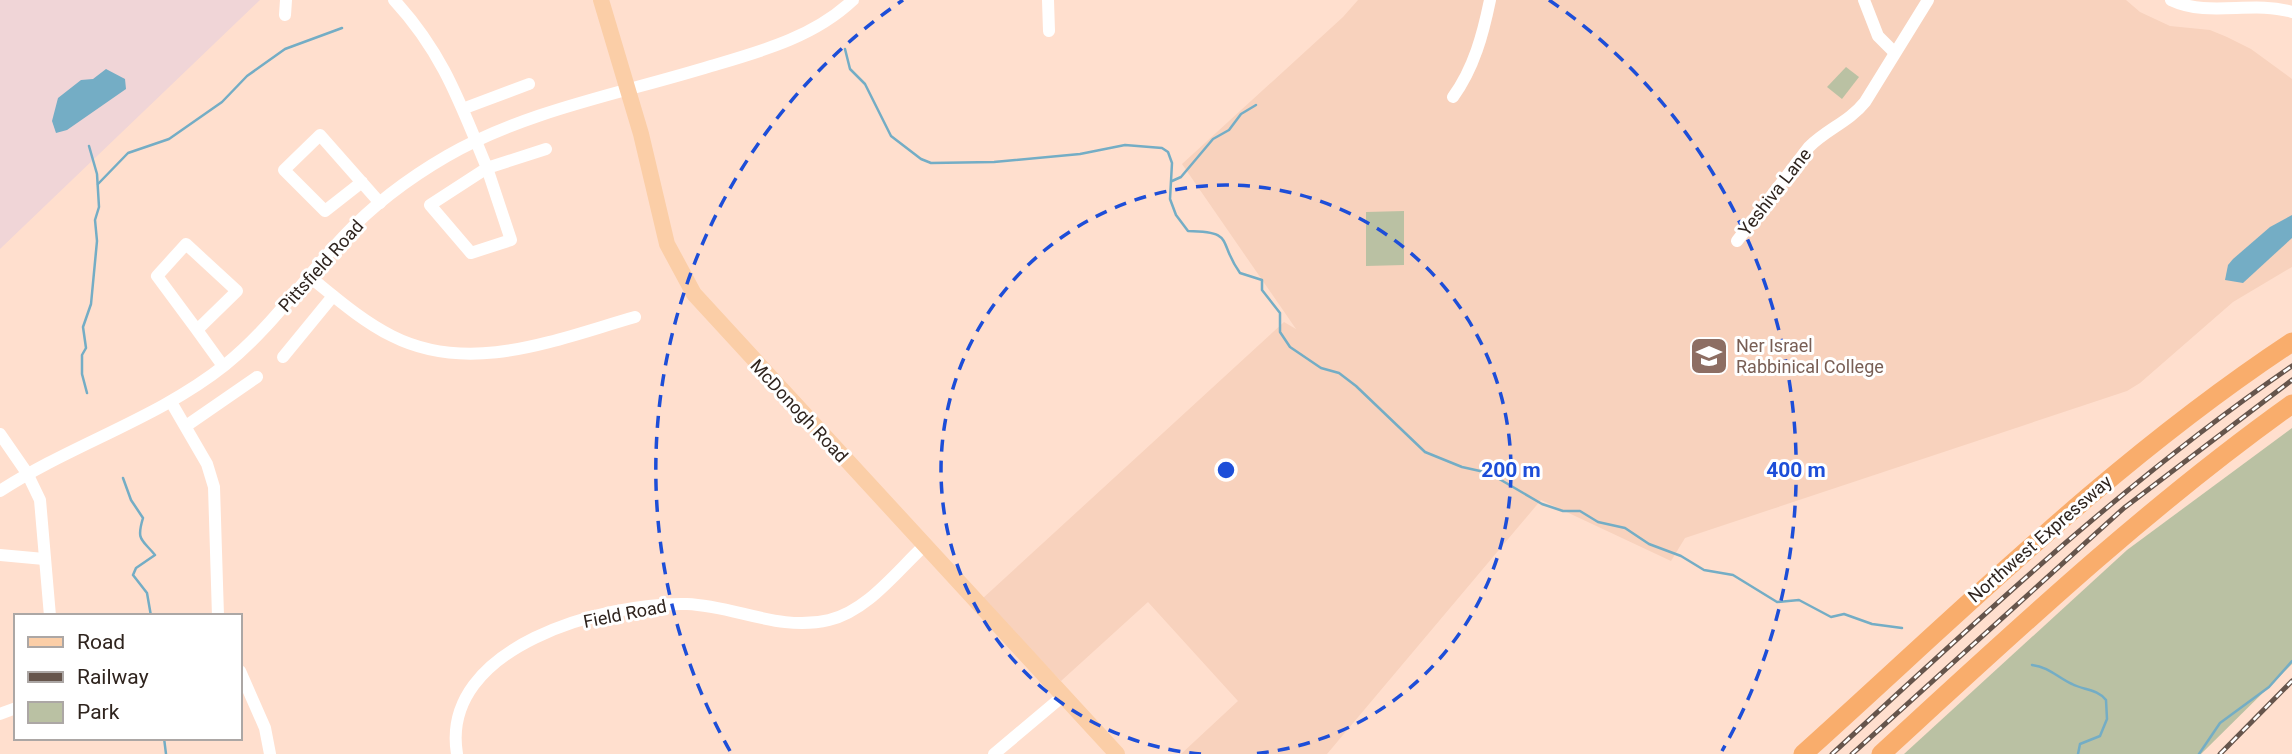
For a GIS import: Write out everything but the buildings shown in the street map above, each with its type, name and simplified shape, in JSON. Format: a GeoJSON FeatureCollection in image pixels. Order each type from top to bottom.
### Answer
{"type":"FeatureCollection","features":[{"type":"Feature","properties":{"kind":"highway","name":"Northwest Expressway"},"geometry":{"type":"LineString","coordinates":[[1803,754],[2103,482],[2220,391],[2292,342]]}},
{"type":"Feature","properties":{"kind":"highway"},"geometry":{"type":"LineString","coordinates":[[1881,754],[2103,552],[2195,476],[2292,404]]}},
{"type":"Feature","properties":{"kind":"main road","name":"McDonogh Road"},"geometry":{"type":"LineString","coordinates":[[601,0],[629,91],[663,232],[687,284],[713,318],[1117,754]]}},
{"type":"Feature","properties":{"kind":"street"},"geometry":{"type":"LineString","coordinates":[[285,15],[286,0]]}},
{"type":"Feature","properties":{"kind":"street"},"geometry":{"type":"LineString","coordinates":[[394,0],[430,43],[465,108],[487,168],[511,240],[471,253],[430,205],[487,168],[547,149]]}},
{"type":"Feature","properties":{"kind":"street","name":"Pittsfield Road"},"geometry":{"type":"LineString","coordinates":[[0,491],[27,473],[171,402],[223,366],[268,325],[344,236],[380,203],[423,171],[476,141],[522,122],[781,44],[838,14],[853,0]]}},
{"type":"Feature","properties":{"kind":"street"},"geometry":{"type":"LineString","coordinates":[[1048,0],[1049,31]]}},
{"type":"Feature","properties":{"kind":"street"},"geometry":{"type":"LineString","coordinates":[[1453,97],[1463,84],[1480,40],[1490,0]]}},
{"type":"Feature","properties":{"kind":"street"},"geometry":{"type":"LineString","coordinates":[[1864,0],[1878,36],[1894,52]]}},
{"type":"Feature","properties":{"kind":"street","name":"Yeshiva Lane"},"geometry":{"type":"LineString","coordinates":[[1737,241],[1809,147],[1859,110],[1928,0]]}},
{"type":"Feature","properties":{"kind":"street"},"geometry":{"type":"LineString","coordinates":[[2171,0],[2201,7],[2263,4],[2292,12]]}},
{"type":"Feature","properties":{"kind":"street"},"geometry":{"type":"LineString","coordinates":[[465,108],[529,84]]}},
{"type":"Feature","properties":{"kind":"street"},"geometry":{"type":"LineString","coordinates":[[362,181],[325,211],[284,170],[320,135],[362,181],[380,203]]}},
{"type":"Feature","properties":{"kind":"street"},"geometry":{"type":"LineString","coordinates":[[197,330],[237,291],[186,244],[157,276],[223,366]]}},
{"type":"Feature","properties":{"kind":"street"},"geometry":{"type":"LineString","coordinates":[[310,276],[333,296],[394,337],[424,348],[463,354],[519,349],[635,317]]}},
{"type":"Feature","properties":{"kind":"street"},"geometry":{"type":"LineString","coordinates":[[283,357],[333,296]]}},
{"type":"Feature","properties":{"kind":"street"},"geometry":{"type":"LineString","coordinates":[[186,426],[257,377]]}},
{"type":"Feature","properties":{"kind":"street"},"geometry":{"type":"LineString","coordinates":[[171,402],[206,464],[214,487],[218,614]]}},
{"type":"Feature","properties":{"kind":"street"},"geometry":{"type":"LineString","coordinates":[[0,434],[27,473],[40,500],[50,614]]}},
{"type":"Feature","properties":{"kind":"street","name":"Field Road"},"geometry":{"type":"LineString","coordinates":[[457,754],[457,721],[473,683],[494,662],[524,644],[593,618],[669,604],[713,607],[785,623],[832,619],[863,604],[924,546]]}},
{"type":"Feature","properties":{"kind":"street"},"geometry":{"type":"LineString","coordinates":[[0,555],[44,559]]}},
{"type":"Feature","properties":{"kind":"street"},"geometry":{"type":"LineString","coordinates":[[242,676],[265,728],[270,754]]}},
{"type":"Feature","properties":{"kind":"street"},"geometry":{"type":"LineString","coordinates":[[994,754],[1063,696]]}},
{"type":"Feature","properties":{"kind":"shaded area"},"geometry":{"type":"Polygon","coordinates":[[[0,0],[260,0],[0,249],[0,0]]]}},
{"type":"Feature","properties":{"kind":"shaded area","name":"Ner Israel Rabbinical College"},"geometry":{"type":"Polygon","coordinates":[[[1358,0],[2126,0],[2140,12],[2170,26],[2210,30],[2227,37],[2251,49],[2292,79],[2292,267],[2233,302],[2140,383],[2127,391],[1685,538],[1671,561],[1541,500],[1327,754],[1181,754],[1238,701],[1148,602],[1061,681],[982,599],[1284,322],[1296,329],[1182,164],[1343,17],[1358,0]]]}},
{"type":"Feature","properties":{"kind":"green space"},"geometry":{"type":"Polygon","coordinates":[[[1846,67],[1859,77],[1842,99],[1827,87],[1846,67]]]}},
{"type":"Feature","properties":{"kind":"green space"},"geometry":{"type":"Polygon","coordinates":[[[1404,211],[1404,265],[1366,266],[1366,212],[1404,211]]]}},
{"type":"Feature","properties":{"kind":"green space"},"geometry":{"type":"Polygon","coordinates":[[[2292,428],[2292,664],[2201,754],[1904,754],[2127,550],[2292,428]]]}},
{"type":"Feature","properties":{"kind":"water"},"geometry":{"type":"Polygon","coordinates":[[[106,69],[125,79],[126,89],[67,130],[56,133],[52,121],[58,98],[81,80],[93,79],[106,69]]]}},
{"type":"Feature","properties":{"kind":"water"},"geometry":{"type":"Polygon","coordinates":[[[2292,215],[2292,238],[2243,283],[2225,280],[2228,265],[2233,259],[2270,227],[2292,215]]]}},
{"type":"Feature","properties":{"kind":"waterway"},"geometry":{"type":"LineString","coordinates":[[98,184],[128,153],[169,139],[222,102],[247,76],[285,49],[342,28]]}},
{"type":"Feature","properties":{"kind":"waterway"},"geometry":{"type":"LineString","coordinates":[[845,49],[850,69],[865,84],[891,136],[921,159],[931,163],[994,162],[1080,154],[1125,145],[1162,148],[1168,152],[1172,163],[1170,199],[1176,215],[1188,231],[1219,236],[1240,273],[1262,280],[1262,290],[1280,313],[1280,332],[1290,347],[1321,368],[1339,373],[1356,386],[1425,452],[1462,467],[1489,473],[1542,504],[1563,511],[1580,511],[1598,522],[1625,528],[1649,544],[1681,556],[1704,570],[1733,575],[1777,602],[1799,600],[1831,617],[1844,614],[1872,624],[1902,628]]}},
{"type":"Feature","properties":{"kind":"waterway"},"geometry":{"type":"LineString","coordinates":[[1172,181],[1181,177],[1213,139],[1229,130],[1241,114],[1256,105]]}},
{"type":"Feature","properties":{"kind":"waterway"},"geometry":{"type":"LineString","coordinates":[[87,393],[82,374],[82,355],[86,348],[83,327],[91,304],[97,241],[95,220],[99,207],[97,174],[89,146]]}},
{"type":"Feature","properties":{"kind":"waterway"},"geometry":{"type":"LineString","coordinates":[[123,478],[131,500],[143,518],[141,539],[155,555],[136,568],[133,575],[147,593],[151,614]]}},
{"type":"Feature","properties":{"kind":"waterway"},"geometry":{"type":"LineString","coordinates":[[2199,754],[2220,723],[2269,687],[2292,661]]}},
{"type":"Feature","properties":{"kind":"waterway"},"geometry":{"type":"LineString","coordinates":[[2032,665],[2095,692],[2106,700],[2107,719],[2100,736],[2080,744],[2078,754]]}},
{"type":"Feature","properties":{"kind":"waterway"},"geometry":{"type":"LineString","coordinates":[[164,740],[166,754]]}},
{"type":"Feature","properties":{"kind":"railway"},"geometry":{"type":"LineString","coordinates":[[1832,754],[1999,602],[2113,503],[2231,410],[2292,366]]}},
{"type":"Feature","properties":{"kind":"railway"},"geometry":{"type":"LineString","coordinates":[[1852,754],[2124,508],[2292,380]]}},
{"type":"Feature","properties":{"kind":"railway"},"geometry":{"type":"LineString","coordinates":[[2220,754],[2292,681]]}},
{"type":"Feature","properties":{"kind":"place","name":"Ner Israel Rabbinical College"},"geometry":{"type":"Point","coordinates":[1709,356]}}]}
